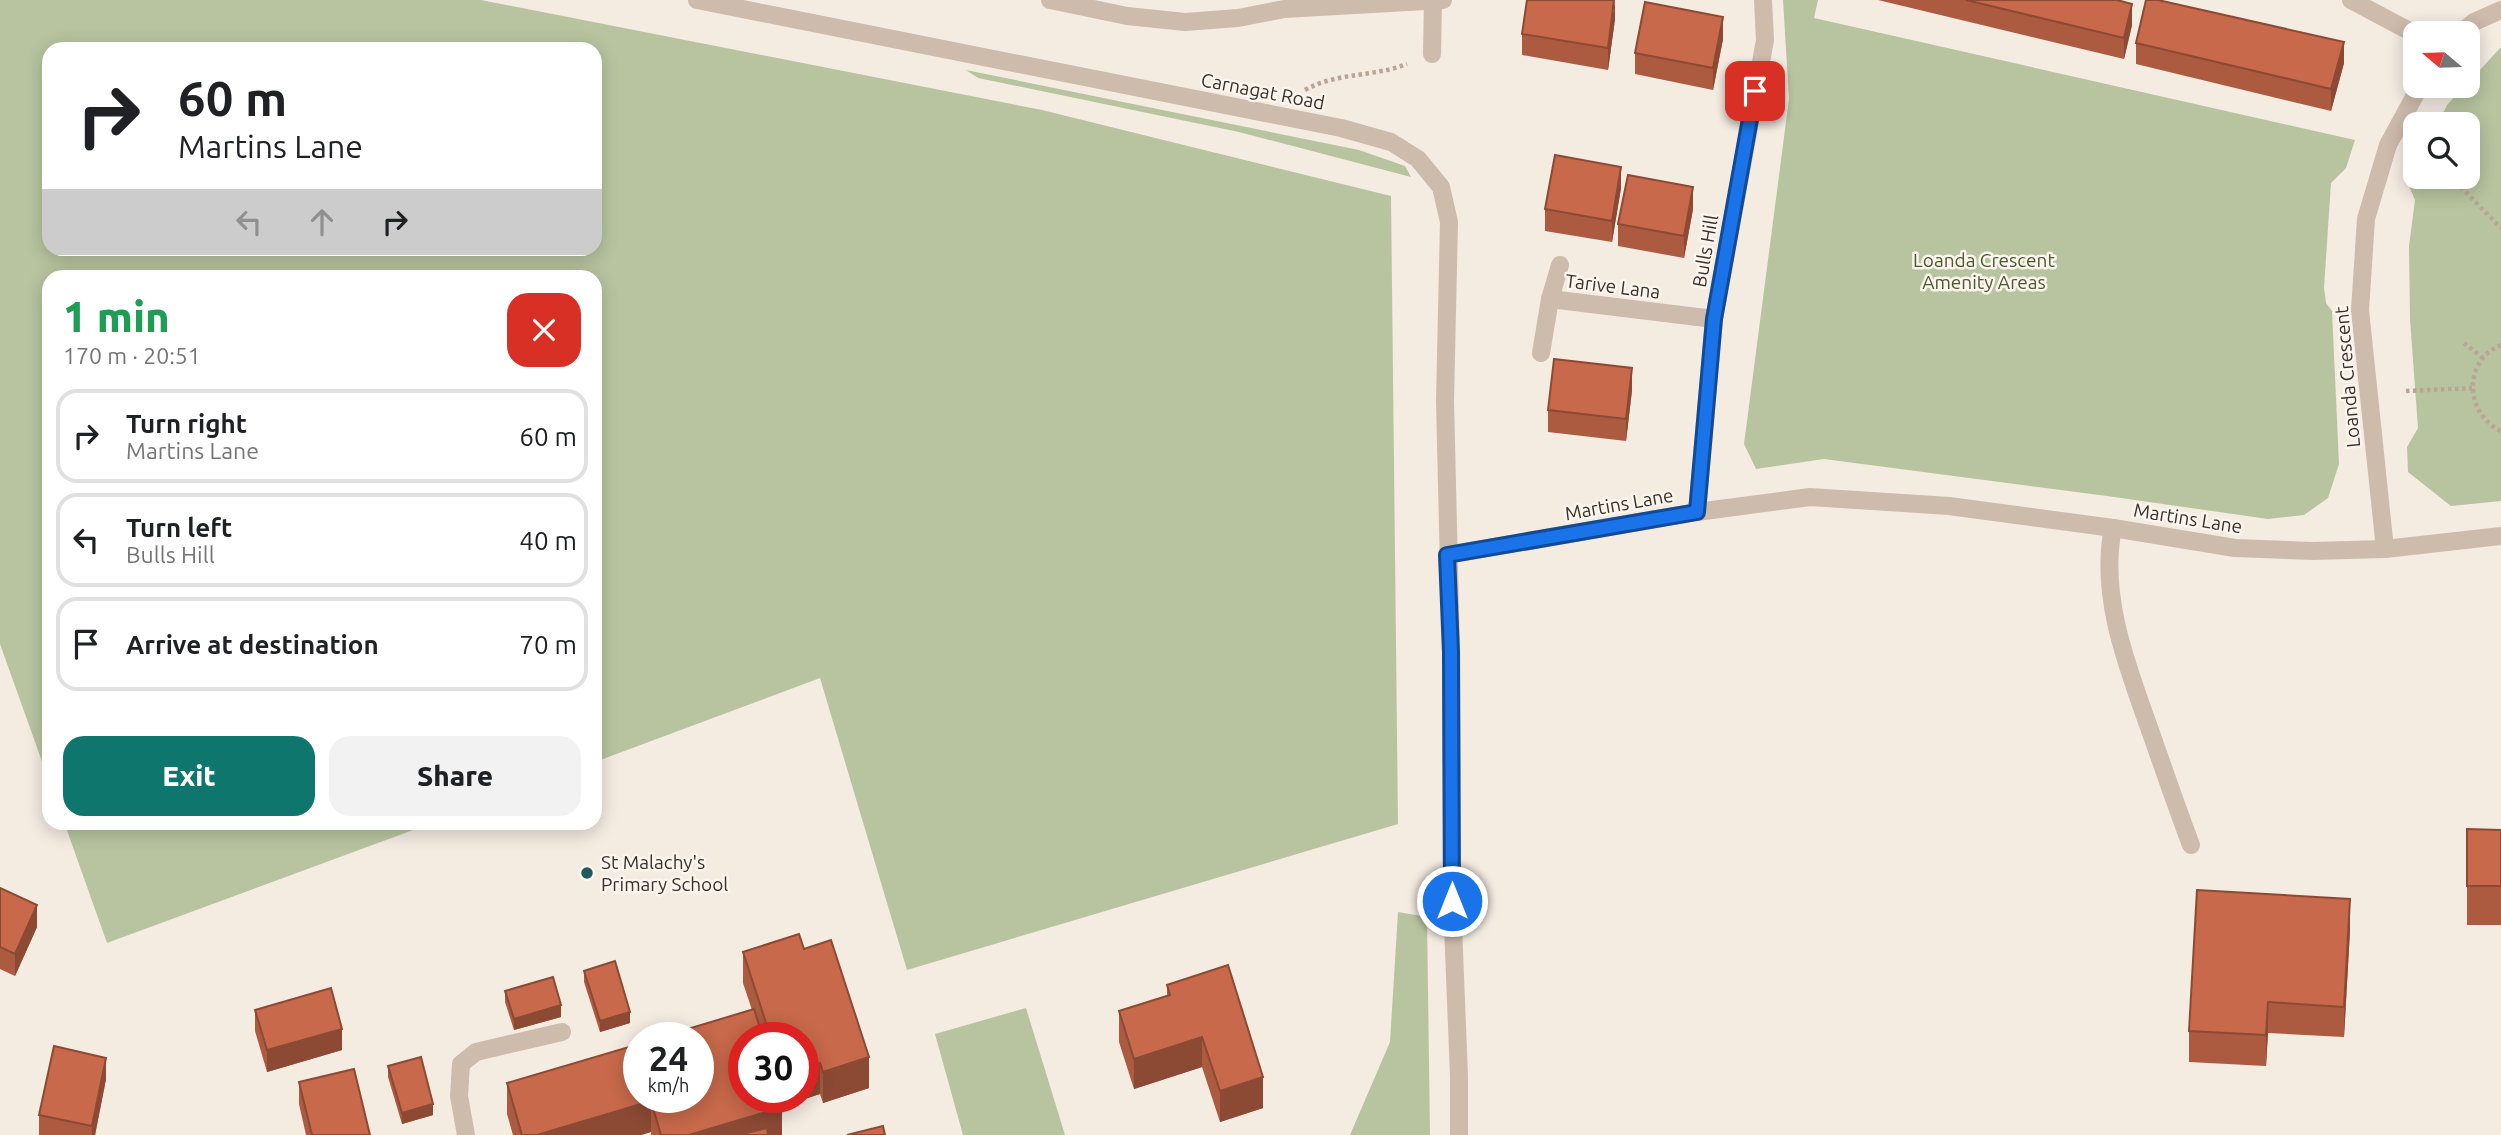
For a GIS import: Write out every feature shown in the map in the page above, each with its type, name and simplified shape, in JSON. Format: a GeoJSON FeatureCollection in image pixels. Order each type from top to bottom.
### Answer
{"type":"FeatureCollection","features":[{"type":"Feature","properties":{"kind":"street","name":"Carnagat Road"},"geometry":{"type":"LineString","coordinates":[[697,0],[1341,128],[1391,142],[1418,159],[1441,187],[1449,222],[1445,401],[1447,555]]}},
{"type":"Feature","properties":{"kind":"street"},"geometry":{"type":"LineString","coordinates":[[1050,0],[1127,16],[1185,22],[1238,18],[1284,9],[1334,4],[1438,1],[1432,54]]}},
{"type":"Feature","properties":{"kind":"street","name":"Bulls Hill"},"geometry":{"type":"LineString","coordinates":[[1697,512],[1714,319],[1765,40],[1763,0]]}},
{"type":"Feature","properties":{"kind":"street"},"geometry":{"type":"LineString","coordinates":[[2351,0],[2403,28]]}},
{"type":"Feature","properties":{"kind":"street"},"geometry":{"type":"LineString","coordinates":[[2476,21],[2501,10]]}},
{"type":"Feature","properties":{"kind":"street","name":"Loanda Crescent"},"geometry":{"type":"LineString","coordinates":[[2385,549],[2360,310],[2366,219],[2388,145],[2413,98]]}},
{"type":"Feature","properties":{"kind":"street","name":"Tarive Lana"},"geometry":{"type":"LineString","coordinates":[[1541,353],[1550,299],[1560,265]]}},
{"type":"Feature","properties":{"kind":"street","name":"Tarive Lana"},"geometry":{"type":"LineString","coordinates":[[1550,299],[1714,319]]}},
{"type":"Feature","properties":{"kind":"street","name":"Martins Lane"},"geometry":{"type":"LineString","coordinates":[[1447,555],[1697,512],[1810,497],[1949,506],[2235,548],[2312,551],[2385,549],[2501,536]]}},
{"type":"Feature","properties":{"kind":"street"},"geometry":{"type":"LineString","coordinates":[[2113,528],[2109,547],[2111,601],[2133,683],[2191,845]]}},
{"type":"Feature","properties":{"kind":"street"},"geometry":{"type":"LineString","coordinates":[[1447,555],[1451,652],[1452,901],[1459,1135]]}},
{"type":"Feature","properties":{"kind":"street"},"geometry":{"type":"LineString","coordinates":[[466,1135],[459,1096],[461,1064],[476,1052],[562,1032]]}},
{"type":"Feature","properties":{"kind":"path"},"geometry":{"type":"LineString","coordinates":[[1288,117],[1301,93],[1316,84],[1348,75],[1392,70],[1432,54]]}},
{"type":"Feature","properties":{"kind":"path"},"geometry":{"type":"LineString","coordinates":[[2463,189],[2501,228]]}},
{"type":"Feature","properties":{"kind":"path"},"geometry":{"type":"LineString","coordinates":[[2464,343],[2483,358]]}},
{"type":"Feature","properties":{"kind":"path"},"geometry":{"type":"LineString","coordinates":[[2501,345],[2483,358],[2474,372],[2472,388],[2474,403],[2482,417],[2501,431]]}},
{"type":"Feature","properties":{"kind":"path"},"geometry":{"type":"LineString","coordinates":[[2406,391],[2472,388]]}},
{"type":"Feature","properties":{"kind":"green space"},"geometry":{"type":"Polygon","coordinates":[[[0,0],[481,0],[1042,110],[1391,196],[1398,824],[907,970],[820,678],[602,759],[602,270],[42,270],[42,761],[0,644],[0,0]]]}},
{"type":"Feature","properties":{"kind":"green space","name":"Loanda Crescent Amenity Areas"},"geometry":{"type":"Polygon","coordinates":[[[1783,0],[1818,0],[1814,18],[2355,140],[2346,168],[2331,183],[2324,288],[2326,303],[2332,311],[2339,464],[2328,498],[2304,515],[2268,519],[1824,459],[1756,469],[1744,444],[1789,99],[1783,0]]]}},
{"type":"Feature","properties":{"kind":"green space"},"geometry":{"type":"Polygon","coordinates":[[[2501,47],[2501,501],[2451,506],[2408,472],[2407,447],[2418,428],[2410,319],[2409,246],[2415,200],[2410,189],[2480,189],[2480,112],[2444,112],[2454,98],[2480,98],[2480,70],[2501,47]]]}},
{"type":"Feature","properties":{"kind":"green space"},"geometry":{"type":"Polygon","coordinates":[[[966,70],[1359,150],[1405,166],[1411,177],[1239,132],[978,78],[966,70]]]}},
{"type":"Feature","properties":{"kind":"green space"},"geometry":{"type":"Polygon","coordinates":[[[67,830],[413,830],[107,943],[67,830]]]}},
{"type":"Feature","properties":{"kind":"green space"},"geometry":{"type":"Polygon","coordinates":[[[1398,912],[1427,917],[1430,1135],[1350,1135],[1390,1042],[1398,912]]]}},
{"type":"Feature","properties":{"kind":"green space"},"geometry":{"type":"Polygon","coordinates":[[[1026,1008],[1065,1135],[963,1135],[935,1034],[1026,1008]]]}},
{"type":"Feature","properties":{"kind":"building"},"geometry":{"type":"Polygon","coordinates":[[[1527,0],[1614,0],[1608,48],[1522,34],[1527,0]]]}},
{"type":"Feature","properties":{"kind":"building"},"geometry":{"type":"Polygon","coordinates":[[[1966,0],[2117,0],[2132,4],[2124,38],[1966,0]]]}},
{"type":"Feature","properties":{"kind":"building"},"geometry":{"type":"Polygon","coordinates":[[[2146,0],[2158,0],[2344,42],[2331,89],[2136,43],[2146,0]]]}},
{"type":"Feature","properties":{"kind":"building"},"geometry":{"type":"Polygon","coordinates":[[[1645,2],[1723,17],[1713,68],[1635,53],[1645,2]]]}},
{"type":"Feature","properties":{"kind":"building"},"geometry":{"type":"Polygon","coordinates":[[[1555,155],[1621,167],[1612,221],[1545,209],[1555,155]]]}},
{"type":"Feature","properties":{"kind":"building"},"geometry":{"type":"Polygon","coordinates":[[[1628,175],[1693,187],[1684,236],[1618,224],[1628,175]]]}},
{"type":"Feature","properties":{"kind":"building"},"geometry":{"type":"Polygon","coordinates":[[[1554,359],[1632,368],[1626,419],[1548,410],[1554,359]]]}},
{"type":"Feature","properties":{"kind":"building"},"geometry":{"type":"Polygon","coordinates":[[[2467,829],[2501,830],[2501,886],[2467,886],[2467,829]]]}},
{"type":"Feature","properties":{"kind":"building"},"geometry":{"type":"Polygon","coordinates":[[[0,888],[37,905],[15,954],[0,947],[0,888]]]}},
{"type":"Feature","properties":{"kind":"building"},"geometry":{"type":"Polygon","coordinates":[[[2197,890],[2350,899],[2344,1007],[2268,1002],[2266,1035],[2189,1031],[2197,890]]]}},
{"type":"Feature","properties":{"kind":"building"},"geometry":{"type":"Polygon","coordinates":[[[799,934],[804,949],[831,940],[869,1057],[823,1072],[819,1063],[819,1022],[766,1022],[743,952],[799,934]]]}},
{"type":"Feature","properties":{"kind":"building"},"geometry":{"type":"Polygon","coordinates":[[[615,961],[630,1012],[600,1021],[584,971],[615,961]]]}},
{"type":"Feature","properties":{"kind":"building"},"geometry":{"type":"Polygon","coordinates":[[[1228,965],[1263,1077],[1220,1091],[1202,1037],[1134,1059],[1119,1011],[1170,995],[1167,985],[1228,965]]]}},
{"type":"Feature","properties":{"kind":"building"},"geometry":{"type":"Polygon","coordinates":[[[553,977],[561,1005],[514,1019],[505,991],[553,977]]]}},
{"type":"Feature","properties":{"kind":"building"},"geometry":{"type":"Polygon","coordinates":[[[331,988],[342,1029],[267,1050],[255,1010],[331,988]]]}},
{"type":"Feature","properties":{"kind":"building"},"geometry":{"type":"Polygon","coordinates":[[[754,1009],[758,1022],[728,1022],[728,1113],[762,1113],[689,1135],[661,1135],[655,1113],[714,1113],[714,1022],[711,1022],[754,1009]]]}},
{"type":"Feature","properties":{"kind":"building"},"geometry":{"type":"Polygon","coordinates":[[[54,1046],[106,1058],[92,1126],[39,1115],[54,1046]]]}},
{"type":"Feature","properties":{"kind":"building"},"geometry":{"type":"Polygon","coordinates":[[[623,1049],[623,1109],[537,1135],[522,1135],[507,1083],[623,1049]]]}},
{"type":"Feature","properties":{"kind":"building"},"geometry":{"type":"Polygon","coordinates":[[[421,1057],[433,1104],[402,1113],[388,1066],[421,1057]]]}},
{"type":"Feature","properties":{"kind":"building"},"geometry":{"type":"Polygon","coordinates":[[[354,1069],[370,1135],[312,1135],[299,1082],[354,1069]]]}},
{"type":"Feature","properties":{"kind":"building"},"geometry":{"type":"Polygon","coordinates":[[[883,1126],[885,1135],[847,1135],[883,1126]]]}},
{"type":"Feature","properties":{"kind":"building"},"geometry":{"type":"Polygon","coordinates":[[[767,1128],[768,1135],[739,1135],[767,1128]]]}},
{"type":"Feature","properties":{"kind":"place","name":"St Malachy's Primary School"},"geometry":{"type":"Point","coordinates":[587,873]}},
{"type":"Feature","properties":{"kind":"route"},"geometry":{"type":"LineString","coordinates":[[1452,901],[1451,652],[1447,555],[1697,512],[1714,319],[1755,91]]}}]}
